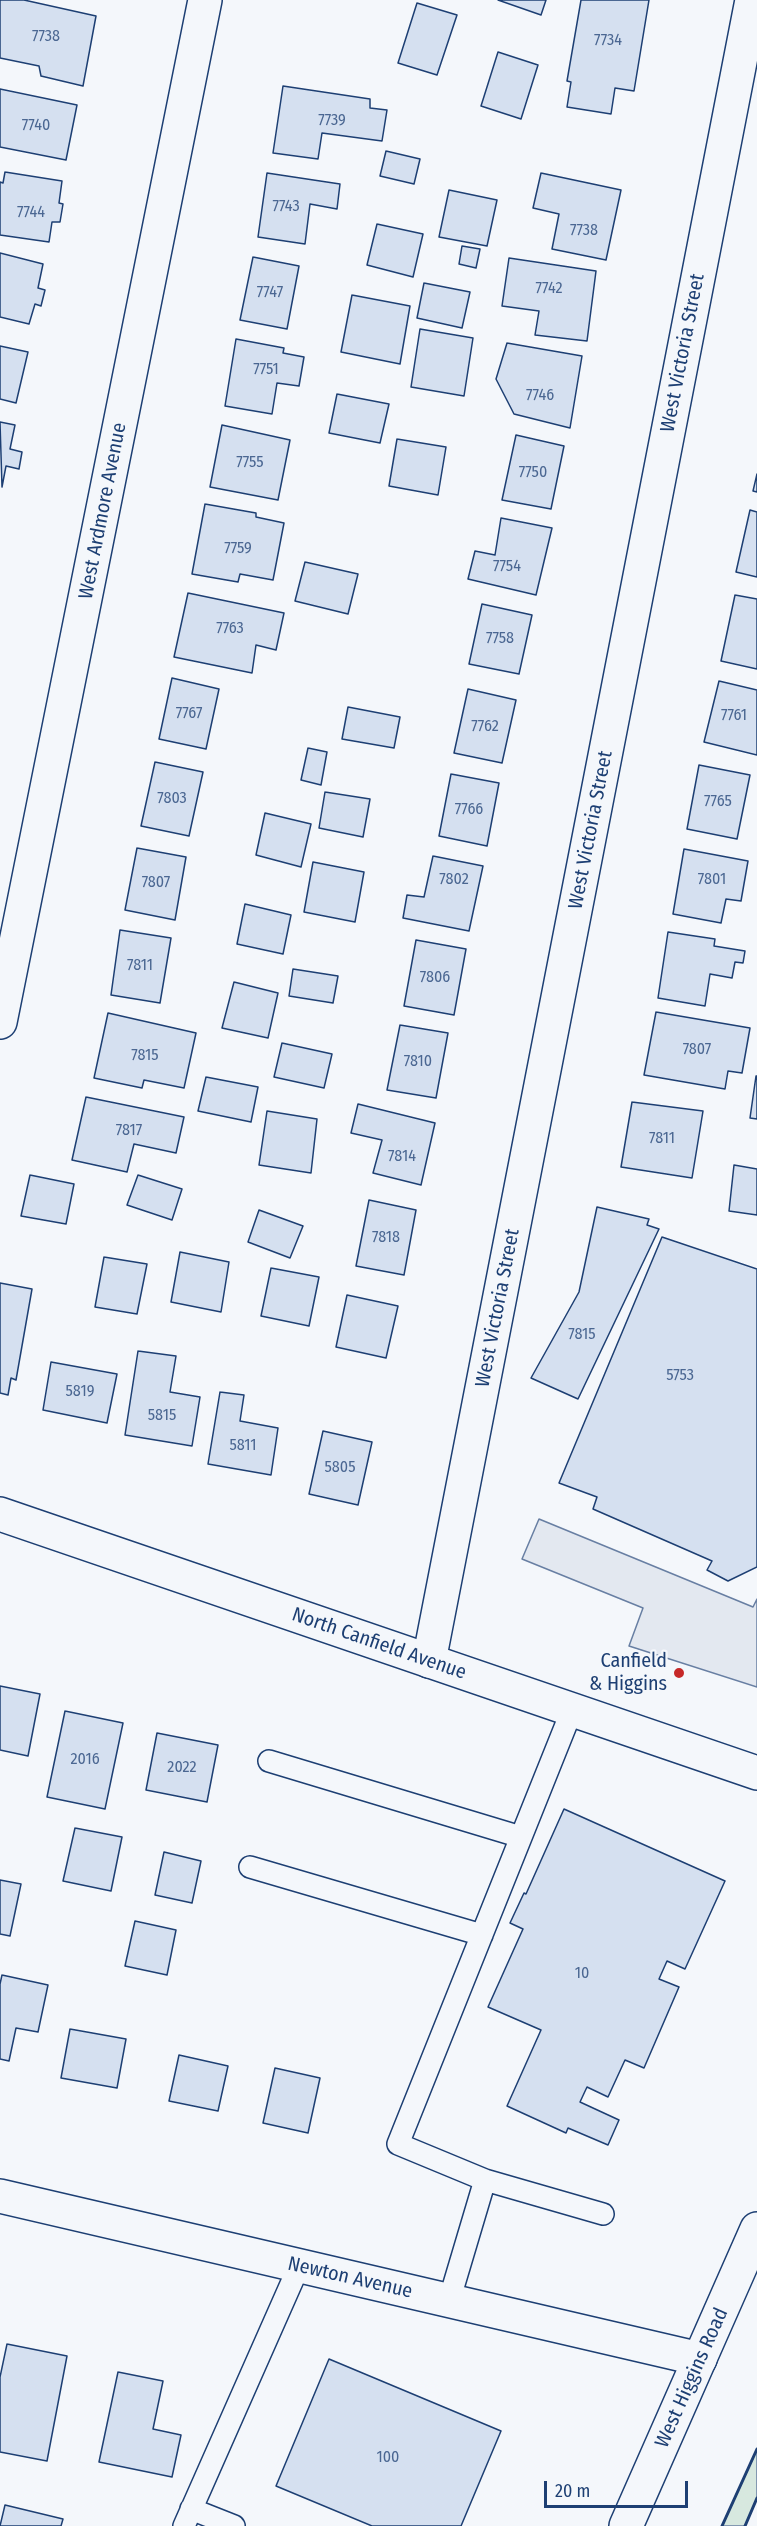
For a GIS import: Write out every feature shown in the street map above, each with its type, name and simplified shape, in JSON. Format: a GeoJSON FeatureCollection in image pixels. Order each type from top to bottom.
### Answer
{"type":"FeatureCollection","features":[{"type":"Feature","properties":{"kind":"street","name":"West Ardmore Avenue"},"geometry":{"type":"LineString","coordinates":[[0,1022],[205,0]]}},
{"type":"Feature","properties":{"kind":"street","name":"West Victoria Street"},"geometry":{"type":"LineString","coordinates":[[429,1661],[752,0]]}},
{"type":"Feature","properties":{"kind":"street","name":"North Canfield Avenue"},"geometry":{"type":"LineString","coordinates":[[0,1514],[757,1773]]}},
{"type":"Feature","properties":{"kind":"street","name":"Newton Avenue"},"geometry":{"type":"LineString","coordinates":[[0,2196],[700,2359]]}},
{"type":"Feature","properties":{"kind":"street","name":"West Higgins Road"},"geometry":{"type":"LineString","coordinates":[[626,2526],[757,2229]]}},
{"type":"Feature","properties":{"kind":"lane"},"geometry":{"type":"LineString","coordinates":[[572,1710],[398,2144],[485,2180],[603,2214]]}},
{"type":"Feature","properties":{"kind":"lane"},"geometry":{"type":"LineString","coordinates":[[269,1761],[521,1837]]}},
{"type":"Feature","properties":{"kind":"lane"},"geometry":{"type":"LineString","coordinates":[[250,1867],[482,1935]]}},
{"type":"Feature","properties":{"kind":"lane"},"geometry":{"type":"LineString","coordinates":[[448,2301],[485,2180]]}},
{"type":"Feature","properties":{"kind":"lane"},"geometry":{"type":"LineString","coordinates":[[234,2526],[188,2518],[298,2266]]}},
{"type":"Feature","properties":{"kind":"shaded area"},"geometry":{"type":"Polygon","coordinates":[[[539,1519],[753,1607],[757,1599],[757,1687],[629,1646],[643,1608],[522,1559],[539,1519]]]}},
{"type":"Feature","properties":{"kind":"shaded area"},"geometry":{"type":"Polygon","coordinates":[[[757,2449],[757,2498],[745,2526],[722,2526],[757,2449]]]}},
{"type":"Feature","properties":{"kind":"building"},"geometry":{"type":"Polygon","coordinates":[[[0,0],[24,0],[96,16],[83,86],[41,76],[39,66],[0,58],[0,0]]]}},
{"type":"Feature","properties":{"kind":"building"},"geometry":{"type":"Polygon","coordinates":[[[498,0],[546,0],[541,15],[498,0]]]}},
{"type":"Feature","properties":{"kind":"building"},"geometry":{"type":"Polygon","coordinates":[[[581,0],[649,0],[634,91],[615,88],[611,114],[567,107],[571,82],[567,81],[581,0]]]}},
{"type":"Feature","properties":{"kind":"building"},"geometry":{"type":"Polygon","coordinates":[[[417,3],[457,15],[437,75],[398,63],[417,3]]]}},
{"type":"Feature","properties":{"kind":"building"},"geometry":{"type":"Polygon","coordinates":[[[498,52],[538,65],[521,119],[481,106],[498,52]]]}},
{"type":"Feature","properties":{"kind":"building"},"geometry":{"type":"Polygon","coordinates":[[[283,86],[370,99],[370,108],[387,110],[382,141],[322,133],[318,159],[273,153],[283,86]]]}},
{"type":"Feature","properties":{"kind":"building"},"geometry":{"type":"Polygon","coordinates":[[[0,89],[77,105],[66,160],[0,147],[0,89]]]}},
{"type":"Feature","properties":{"kind":"building"},"geometry":{"type":"Polygon","coordinates":[[[386,151],[420,159],[414,184],[380,176],[386,151]]]}},
{"type":"Feature","properties":{"kind":"building"},"geometry":{"type":"Polygon","coordinates":[[[5,172],[62,181],[59,203],[63,204],[60,222],[52,222],[49,242],[0,235],[0,182],[3,183],[5,172]]]}},
{"type":"Feature","properties":{"kind":"building"},"geometry":{"type":"Polygon","coordinates":[[[267,173],[340,184],[337,209],[310,204],[305,244],[258,237],[267,173]]]}},
{"type":"Feature","properties":{"kind":"building"},"geometry":{"type":"Polygon","coordinates":[[[541,173],[621,190],[606,260],[552,249],[559,214],[533,208],[541,173]]]}},
{"type":"Feature","properties":{"kind":"building"},"geometry":{"type":"Polygon","coordinates":[[[449,190],[497,200],[487,246],[439,237],[449,190]]]}},
{"type":"Feature","properties":{"kind":"building"},"geometry":{"type":"Polygon","coordinates":[[[377,224],[423,234],[413,277],[367,265],[377,224]]]}},
{"type":"Feature","properties":{"kind":"building"},"geometry":{"type":"Polygon","coordinates":[[[462,246],[480,249],[476,268],[459,264],[462,246]]]}},
{"type":"Feature","properties":{"kind":"building"},"geometry":{"type":"Polygon","coordinates":[[[0,253],[43,264],[38,288],[45,290],[41,306],[35,304],[29,324],[0,317],[0,253]]]}},
{"type":"Feature","properties":{"kind":"building"},"geometry":{"type":"Polygon","coordinates":[[[253,257],[299,266],[287,329],[240,320],[253,257]]]}},
{"type":"Feature","properties":{"kind":"building"},"geometry":{"type":"Polygon","coordinates":[[[509,258],[596,271],[587,341],[535,335],[539,311],[502,306],[509,258]]]}},
{"type":"Feature","properties":{"kind":"building"},"geometry":{"type":"Polygon","coordinates":[[[424,283],[470,292],[462,328],[417,318],[424,283]]]}},
{"type":"Feature","properties":{"kind":"building"},"geometry":{"type":"Polygon","coordinates":[[[352,295],[410,306],[400,364],[341,352],[352,295]]]}},
{"type":"Feature","properties":{"kind":"building"},"geometry":{"type":"Polygon","coordinates":[[[420,329],[473,338],[464,396],[411,387],[420,329]]]}},
{"type":"Feature","properties":{"kind":"building"},"geometry":{"type":"Polygon","coordinates":[[[236,339],[284,348],[283,353],[304,357],[299,386],[277,383],[272,414],[225,406],[236,339]]]}},
{"type":"Feature","properties":{"kind":"building"},"geometry":{"type":"Polygon","coordinates":[[[507,343],[582,356],[570,428],[514,414],[496,379],[507,343]]]}},
{"type":"Feature","properties":{"kind":"building"},"geometry":{"type":"Polygon","coordinates":[[[0,346],[28,352],[16,403],[0,399],[0,346]]]}},
{"type":"Feature","properties":{"kind":"building"},"geometry":{"type":"Polygon","coordinates":[[[337,394],[389,404],[380,443],[329,433],[337,394]]]}},
{"type":"Feature","properties":{"kind":"building"},"geometry":{"type":"Polygon","coordinates":[[[0,422],[15,425],[10,449],[22,452],[19,469],[6,466],[2,487],[0,422]]]}},
{"type":"Feature","properties":{"kind":"building"},"geometry":{"type":"Polygon","coordinates":[[[222,425],[290,440],[278,500],[210,487],[222,425]]]}},
{"type":"Feature","properties":{"kind":"building"},"geometry":{"type":"Polygon","coordinates":[[[516,435],[564,446],[551,509],[502,500],[516,435]]]}},
{"type":"Feature","properties":{"kind":"building"},"geometry":{"type":"Polygon","coordinates":[[[397,439],[446,447],[438,495],[389,486],[397,439]]]}},
{"type":"Feature","properties":{"kind":"building"},"geometry":{"type":"Polygon","coordinates":[[[757,474],[757,492],[753,491],[757,474]]]}},
{"type":"Feature","properties":{"kind":"building"},"geometry":{"type":"Polygon","coordinates":[[[205,504],[256,513],[256,517],[284,523],[273,580],[240,574],[238,582],[192,574],[205,504]]]}},
{"type":"Feature","properties":{"kind":"building"},"geometry":{"type":"Polygon","coordinates":[[[750,510],[757,512],[757,577],[736,572],[750,510]]]}},
{"type":"Feature","properties":{"kind":"building"},"geometry":{"type":"Polygon","coordinates":[[[501,518],[552,528],[536,595],[468,579],[475,551],[495,555],[501,518]]]}},
{"type":"Feature","properties":{"kind":"building"},"geometry":{"type":"Polygon","coordinates":[[[305,562],[358,574],[348,614],[295,601],[305,562]]]}},
{"type":"Feature","properties":{"kind":"building"},"geometry":{"type":"Polygon","coordinates":[[[188,593],[284,613],[276,650],[256,645],[252,673],[174,657],[188,593]]]}},
{"type":"Feature","properties":{"kind":"building"},"geometry":{"type":"Polygon","coordinates":[[[735,595],[757,599],[757,669],[721,661],[735,595]]]}},
{"type":"Feature","properties":{"kind":"building"},"geometry":{"type":"Polygon","coordinates":[[[482,604],[532,615],[519,674],[469,664],[482,604]]]}},
{"type":"Feature","properties":{"kind":"building"},"geometry":{"type":"Polygon","coordinates":[[[172,678],[219,689],[206,749],[159,739],[172,678]]]}},
{"type":"Feature","properties":{"kind":"building"},"geometry":{"type":"Polygon","coordinates":[[[719,681],[757,690],[757,755],[704,742],[719,681]]]}},
{"type":"Feature","properties":{"kind":"building"},"geometry":{"type":"Polygon","coordinates":[[[468,689],[516,700],[502,763],[454,753],[468,689]]]}},
{"type":"Feature","properties":{"kind":"building"},"geometry":{"type":"Polygon","coordinates":[[[348,707],[400,717],[394,748],[342,739],[348,707]]]}},
{"type":"Feature","properties":{"kind":"building"},"geometry":{"type":"Polygon","coordinates":[[[308,748],[327,752],[321,785],[301,780],[308,748]]]}},
{"type":"Feature","properties":{"kind":"building"},"geometry":{"type":"Polygon","coordinates":[[[155,762],[203,772],[189,836],[141,826],[155,762]]]}},
{"type":"Feature","properties":{"kind":"building"},"geometry":{"type":"Polygon","coordinates":[[[699,765],[750,775],[737,839],[687,829],[699,765]]]}},
{"type":"Feature","properties":{"kind":"building"},"geometry":{"type":"Polygon","coordinates":[[[451,774],[499,783],[487,846],[439,836],[451,774]]]}},
{"type":"Feature","properties":{"kind":"building"},"geometry":{"type":"Polygon","coordinates":[[[325,792],[370,799],[363,837],[319,828],[325,792]]]}},
{"type":"Feature","properties":{"kind":"building"},"geometry":{"type":"Polygon","coordinates":[[[265,813],[311,824],[301,867],[256,855],[265,813]]]}},
{"type":"Feature","properties":{"kind":"building"},"geometry":{"type":"Polygon","coordinates":[[[137,848],[186,857],[175,920],[125,910],[137,848]]]}},
{"type":"Feature","properties":{"kind":"building"},"geometry":{"type":"Polygon","coordinates":[[[684,849],[748,861],[741,901],[726,899],[721,923],[673,914],[684,849]]]}},
{"type":"Feature","properties":{"kind":"building"},"geometry":{"type":"Polygon","coordinates":[[[433,856],[483,866],[469,931],[403,918],[407,895],[424,897],[433,856]]]}},
{"type":"Feature","properties":{"kind":"building"},"geometry":{"type":"Polygon","coordinates":[[[313,862],[364,872],[355,922],[304,912],[313,862]]]}},
{"type":"Feature","properties":{"kind":"building"},"geometry":{"type":"Polygon","coordinates":[[[245,904],[291,915],[283,954],[237,944],[245,904]]]}},
{"type":"Feature","properties":{"kind":"building"},"geometry":{"type":"Polygon","coordinates":[[[120,930],[171,938],[160,1003],[111,995],[120,930]]]}},
{"type":"Feature","properties":{"kind":"building"},"geometry":{"type":"Polygon","coordinates":[[[668,932],[715,939],[714,946],[745,951],[743,963],[735,962],[732,978],[710,974],[705,1006],[658,998],[668,932]]]}},
{"type":"Feature","properties":{"kind":"building"},"geometry":{"type":"Polygon","coordinates":[[[416,940],[466,949],[454,1015],[404,1006],[416,940]]]}},
{"type":"Feature","properties":{"kind":"building"},"geometry":{"type":"Polygon","coordinates":[[[293,969],[338,976],[333,1003],[289,996],[293,969]]]}},
{"type":"Feature","properties":{"kind":"building"},"geometry":{"type":"Polygon","coordinates":[[[234,982],[278,993],[268,1038],[222,1028],[234,982]]]}},
{"type":"Feature","properties":{"kind":"building"},"geometry":{"type":"Polygon","coordinates":[[[656,1012],[750,1028],[742,1073],[728,1071],[725,1089],[644,1075],[656,1012]]]}},
{"type":"Feature","properties":{"kind":"building"},"geometry":{"type":"Polygon","coordinates":[[[108,1013],[196,1033],[184,1088],[144,1080],[142,1088],[94,1078],[108,1013]]]}},
{"type":"Feature","properties":{"kind":"building"},"geometry":{"type":"Polygon","coordinates":[[[400,1025],[448,1033],[436,1098],[387,1090],[400,1025]]]}},
{"type":"Feature","properties":{"kind":"building"},"geometry":{"type":"Polygon","coordinates":[[[282,1043],[332,1054],[324,1088],[274,1077],[282,1043]]]}},
{"type":"Feature","properties":{"kind":"building"},"geometry":{"type":"Polygon","coordinates":[[[757,1076],[757,1119],[750,1118],[757,1076]]]}},
{"type":"Feature","properties":{"kind":"building"},"geometry":{"type":"Polygon","coordinates":[[[206,1077],[258,1087],[251,1122],[198,1111],[206,1077]]]}},
{"type":"Feature","properties":{"kind":"building"},"geometry":{"type":"Polygon","coordinates":[[[86,1097],[184,1117],[176,1153],[134,1144],[127,1172],[72,1160],[86,1097]]]}},
{"type":"Feature","properties":{"kind":"building"},"geometry":{"type":"Polygon","coordinates":[[[632,1102],[703,1111],[692,1178],[621,1167],[632,1102]]]}},
{"type":"Feature","properties":{"kind":"building"},"geometry":{"type":"Polygon","coordinates":[[[358,1104],[435,1123],[421,1185],[373,1173],[382,1140],[351,1133],[358,1104]]]}},
{"type":"Feature","properties":{"kind":"building"},"geometry":{"type":"Polygon","coordinates":[[[267,1111],[317,1119],[311,1173],[259,1165],[267,1111]]]}},
{"type":"Feature","properties":{"kind":"building"},"geometry":{"type":"Polygon","coordinates":[[[734,1165],[757,1169],[757,1215],[729,1211],[734,1165]]]}},
{"type":"Feature","properties":{"kind":"building"},"geometry":{"type":"Polygon","coordinates":[[[30,1175],[74,1184],[66,1224],[21,1216],[30,1175]]]}},
{"type":"Feature","properties":{"kind":"building"},"geometry":{"type":"Polygon","coordinates":[[[138,1175],[182,1189],[172,1220],[127,1205],[138,1175]]]}},
{"type":"Feature","properties":{"kind":"building"},"geometry":{"type":"Polygon","coordinates":[[[369,1200],[416,1210],[404,1275],[356,1266],[369,1200]]]}},
{"type":"Feature","properties":{"kind":"building"},"geometry":{"type":"Polygon","coordinates":[[[597,1207],[649,1219],[647,1225],[659,1229],[578,1399],[531,1378],[579,1292],[597,1207]]]}},
{"type":"Feature","properties":{"kind":"building"},"geometry":{"type":"Polygon","coordinates":[[[259,1210],[303,1226],[290,1258],[248,1242],[259,1210]]]}},
{"type":"Feature","properties":{"kind":"building"},"geometry":{"type":"Polygon","coordinates":[[[662,1237],[757,1269],[757,1567],[728,1581],[707,1570],[712,1561],[593,1509],[597,1497],[559,1483],[662,1237]]]}},
{"type":"Feature","properties":{"kind":"building"},"geometry":{"type":"Polygon","coordinates":[[[180,1252],[229,1262],[221,1312],[171,1302],[180,1252]]]}},
{"type":"Feature","properties":{"kind":"building"},"geometry":{"type":"Polygon","coordinates":[[[104,1257],[147,1264],[137,1314],[95,1307],[104,1257]]]}},
{"type":"Feature","properties":{"kind":"building"},"geometry":{"type":"Polygon","coordinates":[[[271,1268],[319,1277],[309,1326],[261,1316],[271,1268]]]}},
{"type":"Feature","properties":{"kind":"building"},"geometry":{"type":"Polygon","coordinates":[[[0,1283],[32,1289],[16,1380],[11,1378],[8,1395],[0,1393],[0,1283]]]}},
{"type":"Feature","properties":{"kind":"building"},"geometry":{"type":"Polygon","coordinates":[[[347,1295],[398,1306],[386,1358],[336,1347],[347,1295]]]}},
{"type":"Feature","properties":{"kind":"building"},"geometry":{"type":"Polygon","coordinates":[[[138,1351],[176,1356],[170,1392],[200,1397],[192,1446],[125,1435],[138,1351]]]}},
{"type":"Feature","properties":{"kind":"building"},"geometry":{"type":"Polygon","coordinates":[[[51,1362],[117,1374],[107,1423],[43,1410],[51,1362]]]}},
{"type":"Feature","properties":{"kind":"building"},"geometry":{"type":"Polygon","coordinates":[[[220,1392],[244,1395],[240,1421],[278,1428],[271,1475],[208,1464],[220,1392]]]}},
{"type":"Feature","properties":{"kind":"building"},"geometry":{"type":"Polygon","coordinates":[[[323,1431],[372,1442],[358,1505],[309,1494],[323,1431]]]}},
{"type":"Feature","properties":{"kind":"building"},"geometry":{"type":"Polygon","coordinates":[[[0,1686],[40,1694],[28,1756],[0,1750],[0,1686]]]}},
{"type":"Feature","properties":{"kind":"building"},"geometry":{"type":"Polygon","coordinates":[[[65,1711],[123,1723],[105,1809],[47,1797],[65,1711]]]}},
{"type":"Feature","properties":{"kind":"building"},"geometry":{"type":"Polygon","coordinates":[[[157,1733],[218,1745],[207,1802],[146,1790],[157,1733]]]}},
{"type":"Feature","properties":{"kind":"building"},"geometry":{"type":"Polygon","coordinates":[[[564,1809],[725,1881],[685,1969],[667,1961],[659,1979],[679,1987],[644,2068],[625,2060],[608,2097],[587,2087],[580,2102],[619,2120],[608,2145],[568,2128],[566,2133],[507,2106],[541,2030],[488,2007],[523,1929],[510,1923],[524,1893],[526,1894],[564,1809]]]}},
{"type":"Feature","properties":{"kind":"building"},"geometry":{"type":"Polygon","coordinates":[[[75,1828],[122,1837],[111,1891],[63,1881],[75,1828]]]}},
{"type":"Feature","properties":{"kind":"building"},"geometry":{"type":"Polygon","coordinates":[[[164,1852],[201,1861],[192,1903],[155,1895],[164,1852]]]}},
{"type":"Feature","properties":{"kind":"building"},"geometry":{"type":"Polygon","coordinates":[[[0,1880],[21,1884],[10,1936],[0,1934],[0,1880]]]}},
{"type":"Feature","properties":{"kind":"building"},"geometry":{"type":"Polygon","coordinates":[[[135,1921],[176,1930],[167,1975],[125,1966],[135,1921]]]}},
{"type":"Feature","properties":{"kind":"building"},"geometry":{"type":"Polygon","coordinates":[[[2,1975],[48,1985],[38,2032],[16,2028],[9,2061],[0,2059],[2,1975]]]}},
{"type":"Feature","properties":{"kind":"building"},"geometry":{"type":"Polygon","coordinates":[[[70,2029],[126,2039],[117,2088],[61,2078],[70,2029]]]}},
{"type":"Feature","properties":{"kind":"building"},"geometry":{"type":"Polygon","coordinates":[[[179,2055],[228,2066],[218,2111],[169,2101],[179,2055]]]}},
{"type":"Feature","properties":{"kind":"building"},"geometry":{"type":"Polygon","coordinates":[[[275,2068],[320,2078],[308,2133],[263,2123],[275,2068]]]}},
{"type":"Feature","properties":{"kind":"building"},"geometry":{"type":"Polygon","coordinates":[[[7,2344],[67,2356],[47,2461],[0,2452],[0,2377],[7,2344]]]}},
{"type":"Feature","properties":{"kind":"building"},"geometry":{"type":"Polygon","coordinates":[[[329,2359],[501,2431],[461,2526],[372,2526],[276,2486],[329,2359]]]}},
{"type":"Feature","properties":{"kind":"building"},"geometry":{"type":"Polygon","coordinates":[[[118,2372],[163,2381],[153,2429],[181,2435],[172,2477],[99,2462],[118,2372]]]}},
{"type":"Feature","properties":{"kind":"building"},"geometry":{"type":"Polygon","coordinates":[[[5,2505],[63,2519],[61,2526],[0,2526],[5,2505]]]}},
{"type":"Feature","properties":{"kind":"wall"},"geometry":{"type":"LineString","coordinates":[[722,2526],[757,2449]]}},
{"type":"Feature","properties":{"kind":"wall"},"geometry":{"type":"LineString","coordinates":[[745,2526],[757,2498]]}},
{"type":"Feature","properties":{"kind":"place","name":"Canfield & Higgins"},"geometry":{"type":"Point","coordinates":[679,1673]}}]}
